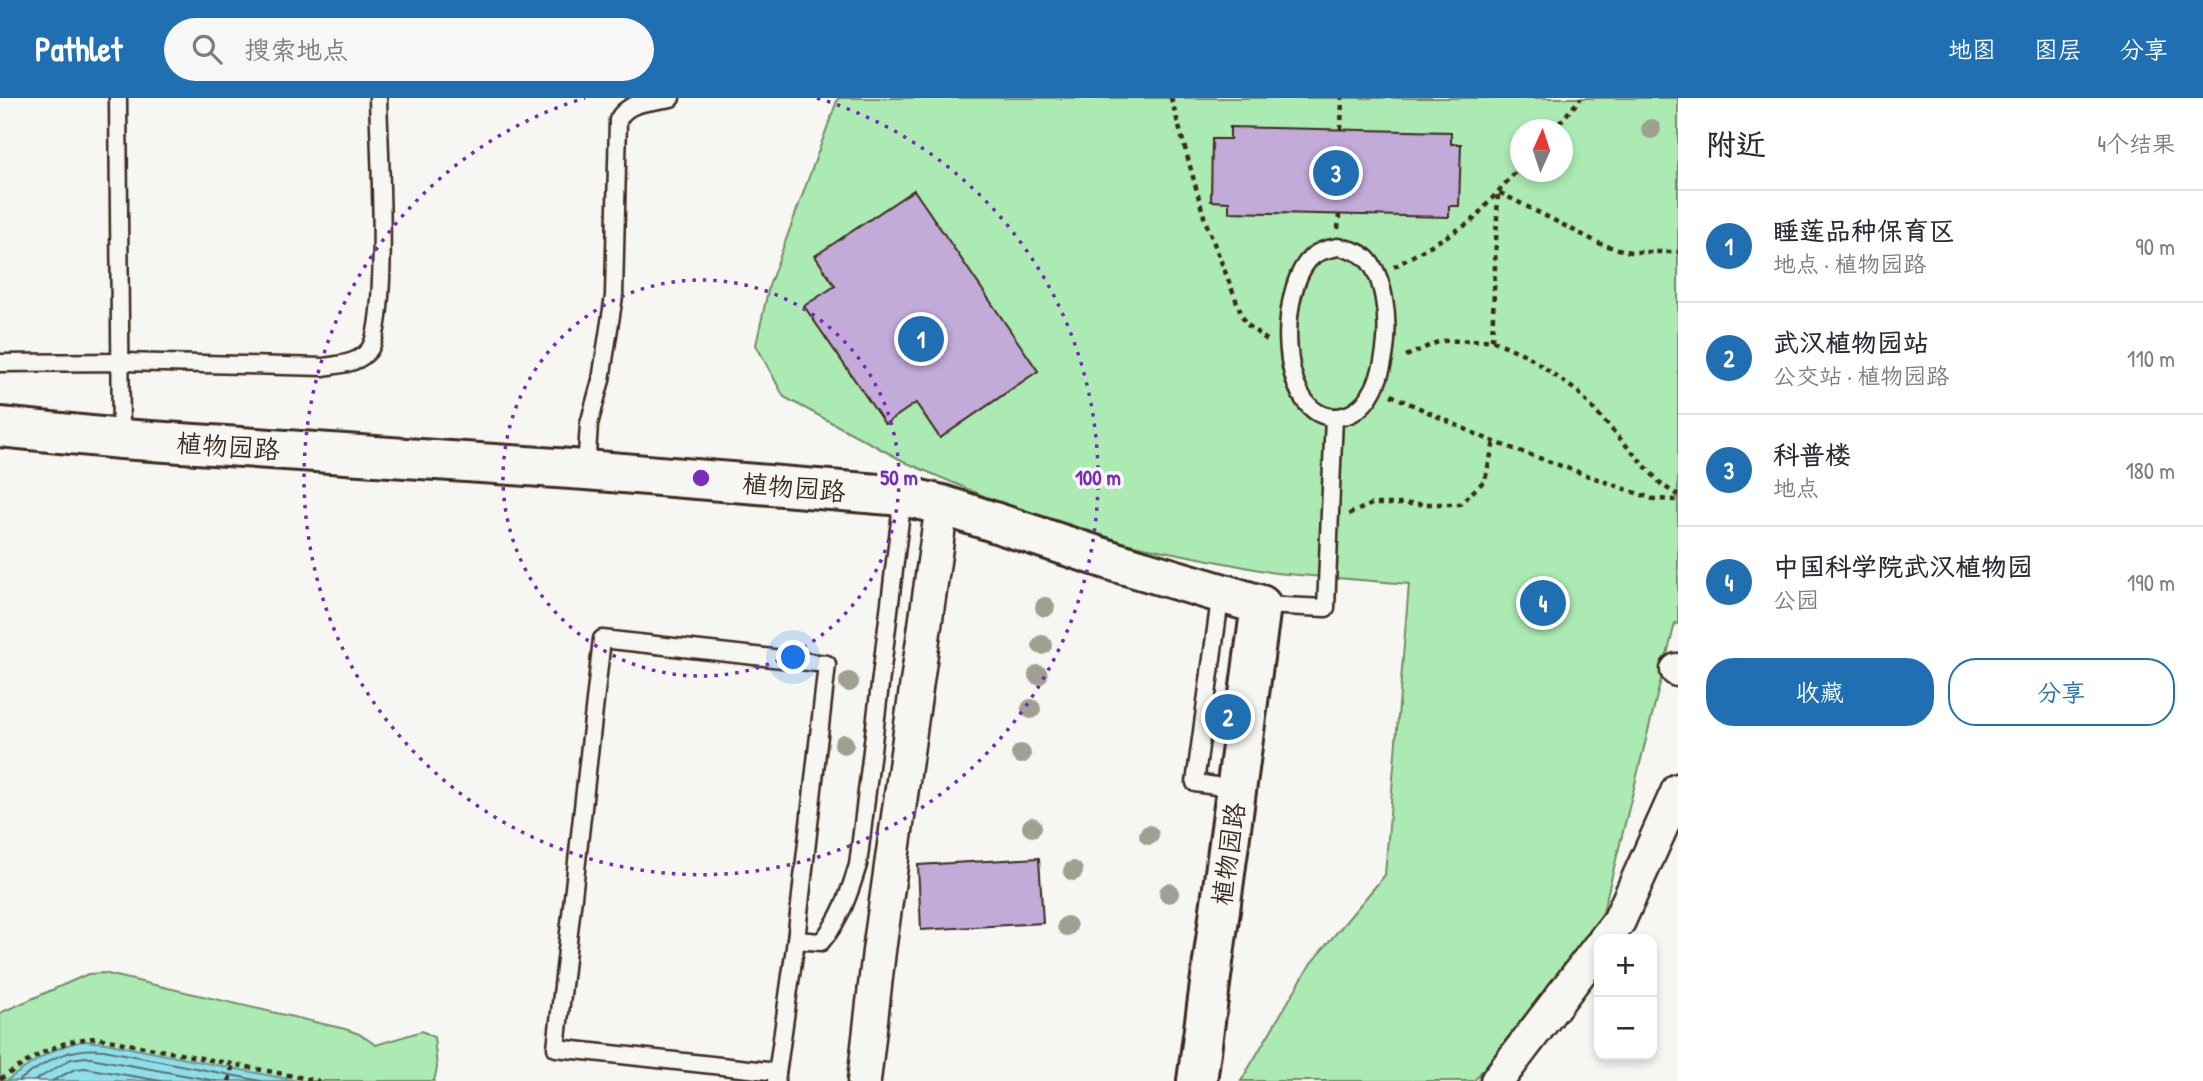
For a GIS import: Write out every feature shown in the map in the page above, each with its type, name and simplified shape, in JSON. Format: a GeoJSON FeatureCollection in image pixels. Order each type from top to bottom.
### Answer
{"type":"FeatureCollection","features":[{"type":"Feature","properties":{"kind":"street","name":"植物园路"},"geometry":{"type":"LineString","coordinates":[[0,427],[121,439],[586,470],[903,496],[942,505],[1119,563],[1261,605],[1197,1081]]}},
{"type":"Feature","properties":{"kind":"street"},"geometry":{"type":"LineString","coordinates":[[864,1081],[879,951],[942,505]]}},
{"type":"Feature","properties":{"kind":"street"},"geometry":{"type":"LineString","coordinates":[[1609,934],[1619,921],[1678,790]]}},
{"type":"Feature","properties":{"kind":"street"},"geometry":{"type":"LineString","coordinates":[[1497,1081],[1594,954]]}},
{"type":"Feature","properties":{"kind":"lane"},"geometry":{"type":"LineString","coordinates":[[118,98],[121,439]]}},
{"type":"Feature","properties":{"kind":"lane"},"geometry":{"type":"LineString","coordinates":[[0,363],[122,362],[324,367],[355,361],[369,350],[379,312],[381,278],[378,98]]}},
{"type":"Feature","properties":{"kind":"lane"},"geometry":{"type":"LineString","coordinates":[[586,470],[589,424],[601,380],[614,296],[618,120],[621,112],[629,106],[671,98]]}},
{"type":"Feature","properties":{"kind":"lane"},"geometry":{"type":"LineString","coordinates":[[1338,247],[1358,253],[1367,259],[1377,277],[1383,296],[1386,335],[1380,374],[1365,404],[1355,412],[1334,417],[1317,412],[1306,404],[1298,393],[1289,347],[1293,295],[1304,266],[1313,256],[1338,247]]}},
{"type":"Feature","properties":{"kind":"lane"},"geometry":{"type":"LineString","coordinates":[[1261,605],[1326,608],[1334,417]]}},
{"type":"Feature","properties":{"kind":"lane"},"geometry":{"type":"LineString","coordinates":[[796,940],[821,942],[844,908],[858,865],[903,496]]}},
{"type":"Feature","properties":{"kind":"lane"},"geometry":{"type":"LineString","coordinates":[[1221,592],[1195,783],[1237,789]]}},
{"type":"Feature","properties":{"kind":"lane"},"geometry":{"type":"LineString","coordinates":[[602,639],[827,664],[796,940],[776,1077],[556,1048],[602,639]]}},
{"type":"Feature","properties":{"kind":"path"},"geometry":{"type":"LineString","coordinates":[[1171,98],[1205,219],[1245,323],[1277,348]]}},
{"type":"Feature","properties":{"kind":"path"},"geometry":{"type":"LineString","coordinates":[[1341,130],[1342,98]]}},
{"type":"Feature","properties":{"kind":"path"},"geometry":{"type":"LineString","coordinates":[[1563,119],[1581,98]]}},
{"type":"Feature","properties":{"kind":"path"},"geometry":{"type":"LineString","coordinates":[[1377,277],[1471,222],[1510,179]]}},
{"type":"Feature","properties":{"kind":"path"},"geometry":{"type":"LineString","coordinates":[[1498,192],[1603,245],[1630,252],[1678,252]]}},
{"type":"Feature","properties":{"kind":"path"},"geometry":{"type":"LineString","coordinates":[[1492,340],[1498,192]]}},
{"type":"Feature","properties":{"kind":"path"},"geometry":{"type":"LineString","coordinates":[[1400,363],[1407,354],[1440,341],[1492,340],[1528,356],[1578,391],[1662,485],[1678,498]]}},
{"type":"Feature","properties":{"kind":"path"},"geometry":{"type":"LineString","coordinates":[[1390,394],[1494,442],[1653,499],[1678,498]]}},
{"type":"Feature","properties":{"kind":"path"},"geometry":{"type":"LineString","coordinates":[[1329,523],[1372,504],[1460,504],[1485,480],[1494,442]]}},
{"type":"Feature","properties":{"kind":"path"},"geometry":{"type":"LineString","coordinates":[[0,1079],[46,1050],[77,1038],[99,1038],[319,1081]]}},
{"type":"Feature","properties":{"kind":"path"},"geometry":{"type":"LineString","coordinates":[[229,1081],[233,1063]]}},
{"type":"Feature","properties":{"kind":"green space"},"geometry":{"type":"Polygon","coordinates":[[[838,98],[1678,98],[1678,624],[1675,623],[1602,916],[1474,1081],[1241,1081],[1311,963],[1385,875],[1409,584],[1275,573],[1068,532],[907,463],[784,397],[756,345],[769,286],[838,98]]]}},
{"type":"Feature","properties":{"kind":"green space"},"geometry":{"type":"Polygon","coordinates":[[[103,973],[345,1029],[376,1045],[422,1031],[434,1037],[437,1068],[434,1081],[0,1081],[0,1013],[88,974],[103,973]]]}},
{"type":"Feature","properties":{"kind":"water"},"geometry":{"type":"Polygon","coordinates":[[[84,1041],[297,1081],[6,1081],[52,1051],[84,1041]]]}},
{"type":"Feature","properties":{"kind":"building"},"geometry":{"type":"Polygon","coordinates":[[[1230,127],[1451,132],[1451,144],[1461,144],[1459,206],[1449,206],[1449,217],[1229,212],[1229,202],[1211,201],[1212,139],[1230,139],[1230,127]]]}},
{"type":"Feature","properties":{"kind":"building"},"geometry":{"type":"Polygon","coordinates":[[[914,190],[1038,371],[940,438],[916,403],[885,424],[804,306],[835,286],[815,256],[914,190]]]}},
{"type":"Feature","properties":{"kind":"building"},"geometry":{"type":"Polygon","coordinates":[[[1039,858],[1043,923],[921,930],[918,865],[1039,858]]]}},
{"type":"Feature","properties":{"kind":"place","name":"科普楼"},"geometry":{"type":"Point","coordinates":[1336,173]}},
{"type":"Feature","properties":{"kind":"place","name":"睡莲品种保育区"},"geometry":{"type":"Point","coordinates":[921,339]}},
{"type":"Feature","properties":{"kind":"place","name":"中国科学院武汉植物园"},"geometry":{"type":"Point","coordinates":[1543,603]}},
{"type":"Feature","properties":{"kind":"place","name":"武汉植物园站"},"geometry":{"type":"Point","coordinates":[1228,717]}}]}
